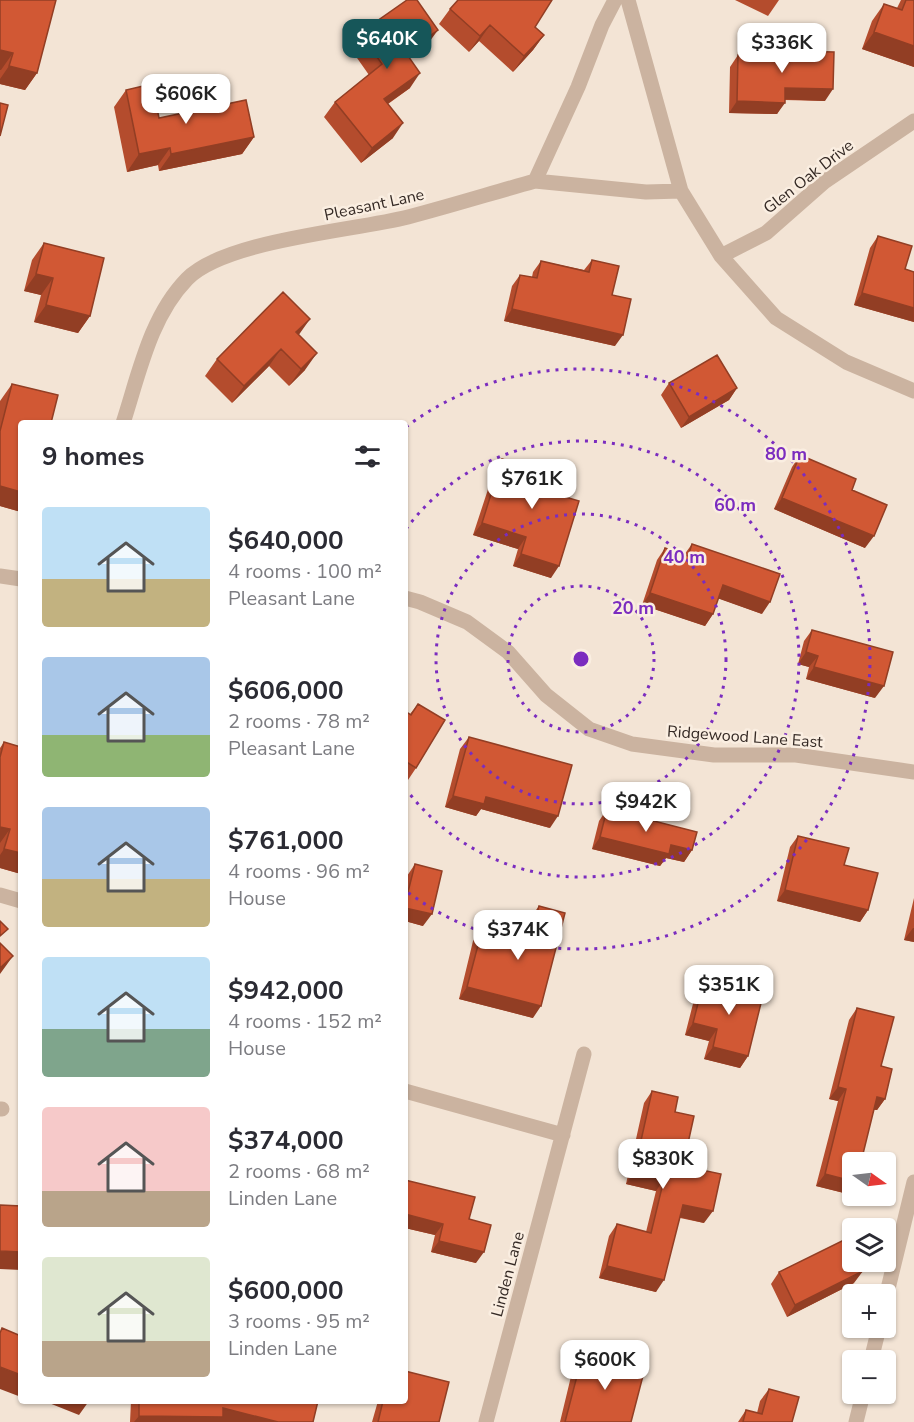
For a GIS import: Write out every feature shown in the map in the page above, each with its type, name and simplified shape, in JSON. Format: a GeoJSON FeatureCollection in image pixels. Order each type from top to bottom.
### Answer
{"type":"FeatureCollection","features":[{"type":"Feature","properties":{"kind":"street"},"geometry":{"type":"LineString","coordinates":[[615,0],[535,181],[646,192],[681,191]]}},
{"type":"Feature","properties":{"kind":"street"},"geometry":{"type":"LineString","coordinates":[[628,0],[681,191],[721,256],[776,318],[846,362],[914,391]]}},
{"type":"Feature","properties":{"kind":"street","name":"Glen Oak Drive"},"geometry":{"type":"LineString","coordinates":[[721,256],[766,232],[824,182],[914,121]]}},
{"type":"Feature","properties":{"kind":"street","name":"Pleasant Lane"},"geometry":{"type":"LineString","coordinates":[[124,420],[162,310],[188,278],[209,264],[245,250],[406,218],[535,181]]}},
{"type":"Feature","properties":{"kind":"street"},"geometry":{"type":"LineString","coordinates":[[0,576],[18,579]]}},
{"type":"Feature","properties":{"kind":"street","name":"Ridgewood Lane East"},"geometry":{"type":"LineString","coordinates":[[408,599],[466,622],[508,652],[546,695],[589,729],[632,744],[714,754],[796,755],[914,772]]}},
{"type":"Feature","properties":{"kind":"street"},"geometry":{"type":"LineString","coordinates":[[0,895],[18,900]]}},
{"type":"Feature","properties":{"kind":"street","name":"Linden Lane"},"geometry":{"type":"LineString","coordinates":[[486,1422],[584,1054]]}},
{"type":"Feature","properties":{"kind":"street"},"geometry":{"type":"LineString","coordinates":[[408,1092],[563,1135]]}},
{"type":"Feature","properties":{"kind":"street"},"geometry":{"type":"LineString","coordinates":[[889,1284],[914,1182]]}},
{"type":"Feature","properties":{"kind":"street"},"geometry":{"type":"LineString","coordinates":[[856,1422],[860,1404]]}},
{"type":"Feature","properties":{"kind":"building"},"geometry":{"type":"Polygon","coordinates":[[[0,0],[56,0],[37,73],[9,66],[13,53],[0,50],[0,0]]]}},
{"type":"Feature","properties":{"kind":"building"},"geometry":{"type":"Polygon","coordinates":[[[407,0],[417,0],[438,30],[406,53],[420,73],[384,99],[403,123],[372,148],[335,102],[382,64],[360,33],[407,0]]]}},
{"type":"Feature","properties":{"kind":"building"},"geometry":{"type":"Polygon","coordinates":[[[458,0],[552,0],[535,27],[544,35],[524,56],[490,25],[480,36],[450,9],[458,0]]]}},
{"type":"Feature","properties":{"kind":"building"},"geometry":{"type":"Polygon","coordinates":[[[906,0],[914,0],[914,46],[874,32],[884,4],[902,10],[906,0]]]}},
{"type":"Feature","properties":{"kind":"building"},"geometry":{"type":"Polygon","coordinates":[[[749,50],[834,52],[833,89],[785,88],[785,103],[737,101],[738,55],[748,55],[749,50]]]}},
{"type":"Feature","properties":{"kind":"building"},"geometry":{"type":"Polygon","coordinates":[[[152,84],[159,118],[246,100],[254,137],[171,154],[170,148],[139,154],[126,90],[152,84]]]}},
{"type":"Feature","properties":{"kind":"building"},"geometry":{"type":"Polygon","coordinates":[[[0,103],[8,105],[0,136],[0,103]]]}},
{"type":"Feature","properties":{"kind":"building"},"geometry":{"type":"Polygon","coordinates":[[[878,236],[912,246],[905,269],[914,272],[914,308],[862,293],[878,236]]]}},
{"type":"Feature","properties":{"kind":"building"},"geometry":{"type":"Polygon","coordinates":[[[44,243],[104,258],[90,316],[46,305],[53,278],[36,274],[44,243]]]}},
{"type":"Feature","properties":{"kind":"building"},"geometry":{"type":"Polygon","coordinates":[[[592,260],[619,266],[612,295],[631,299],[623,335],[512,309],[520,275],[537,278],[541,261],[589,272],[592,260]]]}},
{"type":"Feature","properties":{"kind":"building"},"geometry":{"type":"Polygon","coordinates":[[[283,292],[310,319],[296,332],[317,353],[301,369],[281,349],[244,386],[217,359],[283,292]]]}},
{"type":"Feature","properties":{"kind":"building"},"geometry":{"type":"Polygon","coordinates":[[[717,355],[737,388],[689,417],[669,383],[717,355]]]}},
{"type":"Feature","properties":{"kind":"building"},"geometry":{"type":"Polygon","coordinates":[[[12,384],[58,395],[52,420],[18,420],[18,491],[0,486],[0,431],[12,384]]]}},
{"type":"Feature","properties":{"kind":"building"},"geometry":{"type":"Polygon","coordinates":[[[800,455],[856,479],[852,490],[887,505],[874,536],[782,498],[800,455]]]}},
{"type":"Feature","properties":{"kind":"building"},"geometry":{"type":"Polygon","coordinates":[[[502,459],[567,480],[562,496],[579,501],[559,566],[521,554],[526,537],[482,523],[502,459]]]}},
{"type":"Feature","properties":{"kind":"building"},"geometry":{"type":"Polygon","coordinates":[[[692,544],[780,574],[770,602],[723,585],[713,614],[650,593],[665,548],[688,556],[692,544]]]}},
{"type":"Feature","properties":{"kind":"building"},"geometry":{"type":"Polygon","coordinates":[[[812,630],[893,652],[884,686],[814,667],[818,656],[806,652],[812,630]]]}},
{"type":"Feature","properties":{"kind":"building"},"geometry":{"type":"Polygon","coordinates":[[[418,704],[445,720],[416,768],[408,763],[408,713],[411,715],[418,704]]]}},
{"type":"Feature","properties":{"kind":"building"},"geometry":{"type":"Polygon","coordinates":[[[469,737],[572,765],[558,816],[486,797],[484,804],[453,796],[469,737]]]}},
{"type":"Feature","properties":{"kind":"building"},"geometry":{"type":"Polygon","coordinates":[[[4,742],[18,746],[18,852],[4,849],[10,829],[0,827],[0,757],[4,742]]]}},
{"type":"Feature","properties":{"kind":"building"},"geometry":{"type":"Polygon","coordinates":[[[607,809],[697,832],[692,850],[671,845],[669,854],[600,837],[607,809]]]}},
{"type":"Feature","properties":{"kind":"building"},"geometry":{"type":"Polygon","coordinates":[[[798,836],[849,848],[844,865],[878,873],[868,910],[785,890],[798,836]]]}},
{"type":"Feature","properties":{"kind":"building"},"geometry":{"type":"Polygon","coordinates":[[[415,864],[442,871],[432,914],[408,909],[408,892],[415,864]]]}},
{"type":"Feature","properties":{"kind":"building"},"geometry":{"type":"Polygon","coordinates":[[[539,906],[565,913],[541,1006],[467,987],[482,930],[529,942],[539,906]]]}},
{"type":"Feature","properties":{"kind":"building"},"geometry":{"type":"Polygon","coordinates":[[[0,921],[8,929],[0,936],[0,921]]]}},
{"type":"Feature","properties":{"kind":"building"},"geometry":{"type":"Polygon","coordinates":[[[0,943],[13,956],[0,968],[0,943]]]}},
{"type":"Feature","properties":{"kind":"building"},"geometry":{"type":"Polygon","coordinates":[[[704,980],[763,995],[748,1056],[713,1047],[717,1029],[693,1023],[704,980]]]}},
{"type":"Feature","properties":{"kind":"building"},"geometry":{"type":"Polygon","coordinates":[[[857,1008],[894,1017],[881,1066],[892,1069],[885,1099],[877,1097],[863,1152],[842,1152],[842,1178],[825,1174],[846,1089],[838,1087],[857,1008]]]}},
{"type":"Feature","properties":{"kind":"building"},"geometry":{"type":"Polygon","coordinates":[[[652,1091],[678,1097],[675,1112],[694,1116],[683,1166],[721,1174],[713,1211],[683,1205],[664,1280],[607,1266],[617,1224],[651,1233],[664,1179],[634,1172],[652,1091]]]}},
{"type":"Feature","properties":{"kind":"building"},"geometry":{"type":"Polygon","coordinates":[[[408,1181],[475,1197],[469,1219],[491,1225],[484,1252],[439,1241],[443,1224],[408,1215],[408,1181]]]}},
{"type":"Feature","properties":{"kind":"building"},"geometry":{"type":"Polygon","coordinates":[[[0,1205],[18,1206],[18,1252],[0,1251],[0,1205]]]}},
{"type":"Feature","properties":{"kind":"building"},"geometry":{"type":"Polygon","coordinates":[[[842,1241],[842,1272],[861,1272],[795,1305],[779,1272],[842,1241]]]}},
{"type":"Feature","properties":{"kind":"building"},"geometry":{"type":"Polygon","coordinates":[[[2,1328],[18,1335],[18,1374],[0,1367],[2,1328]]]}},
{"type":"Feature","properties":{"kind":"building"},"geometry":{"type":"Polygon","coordinates":[[[583,1353],[645,1368],[631,1422],[565,1422],[583,1353]]]}},
{"type":"Feature","properties":{"kind":"building"},"geometry":{"type":"Polygon","coordinates":[[[408,1372],[449,1382],[439,1422],[378,1422],[382,1404],[408,1404],[408,1372]]]}},
{"type":"Feature","properties":{"kind":"building"},"geometry":{"type":"Polygon","coordinates":[[[769,1389],[799,1397],[792,1422],[743,1422],[746,1410],[762,1414],[769,1389]]]}},
{"type":"Feature","properties":{"kind":"building"},"geometry":{"type":"Polygon","coordinates":[[[139,1404],[317,1404],[313,1422],[278,1422],[223,1408],[223,1417],[139,1416],[139,1404]]]}}]}
